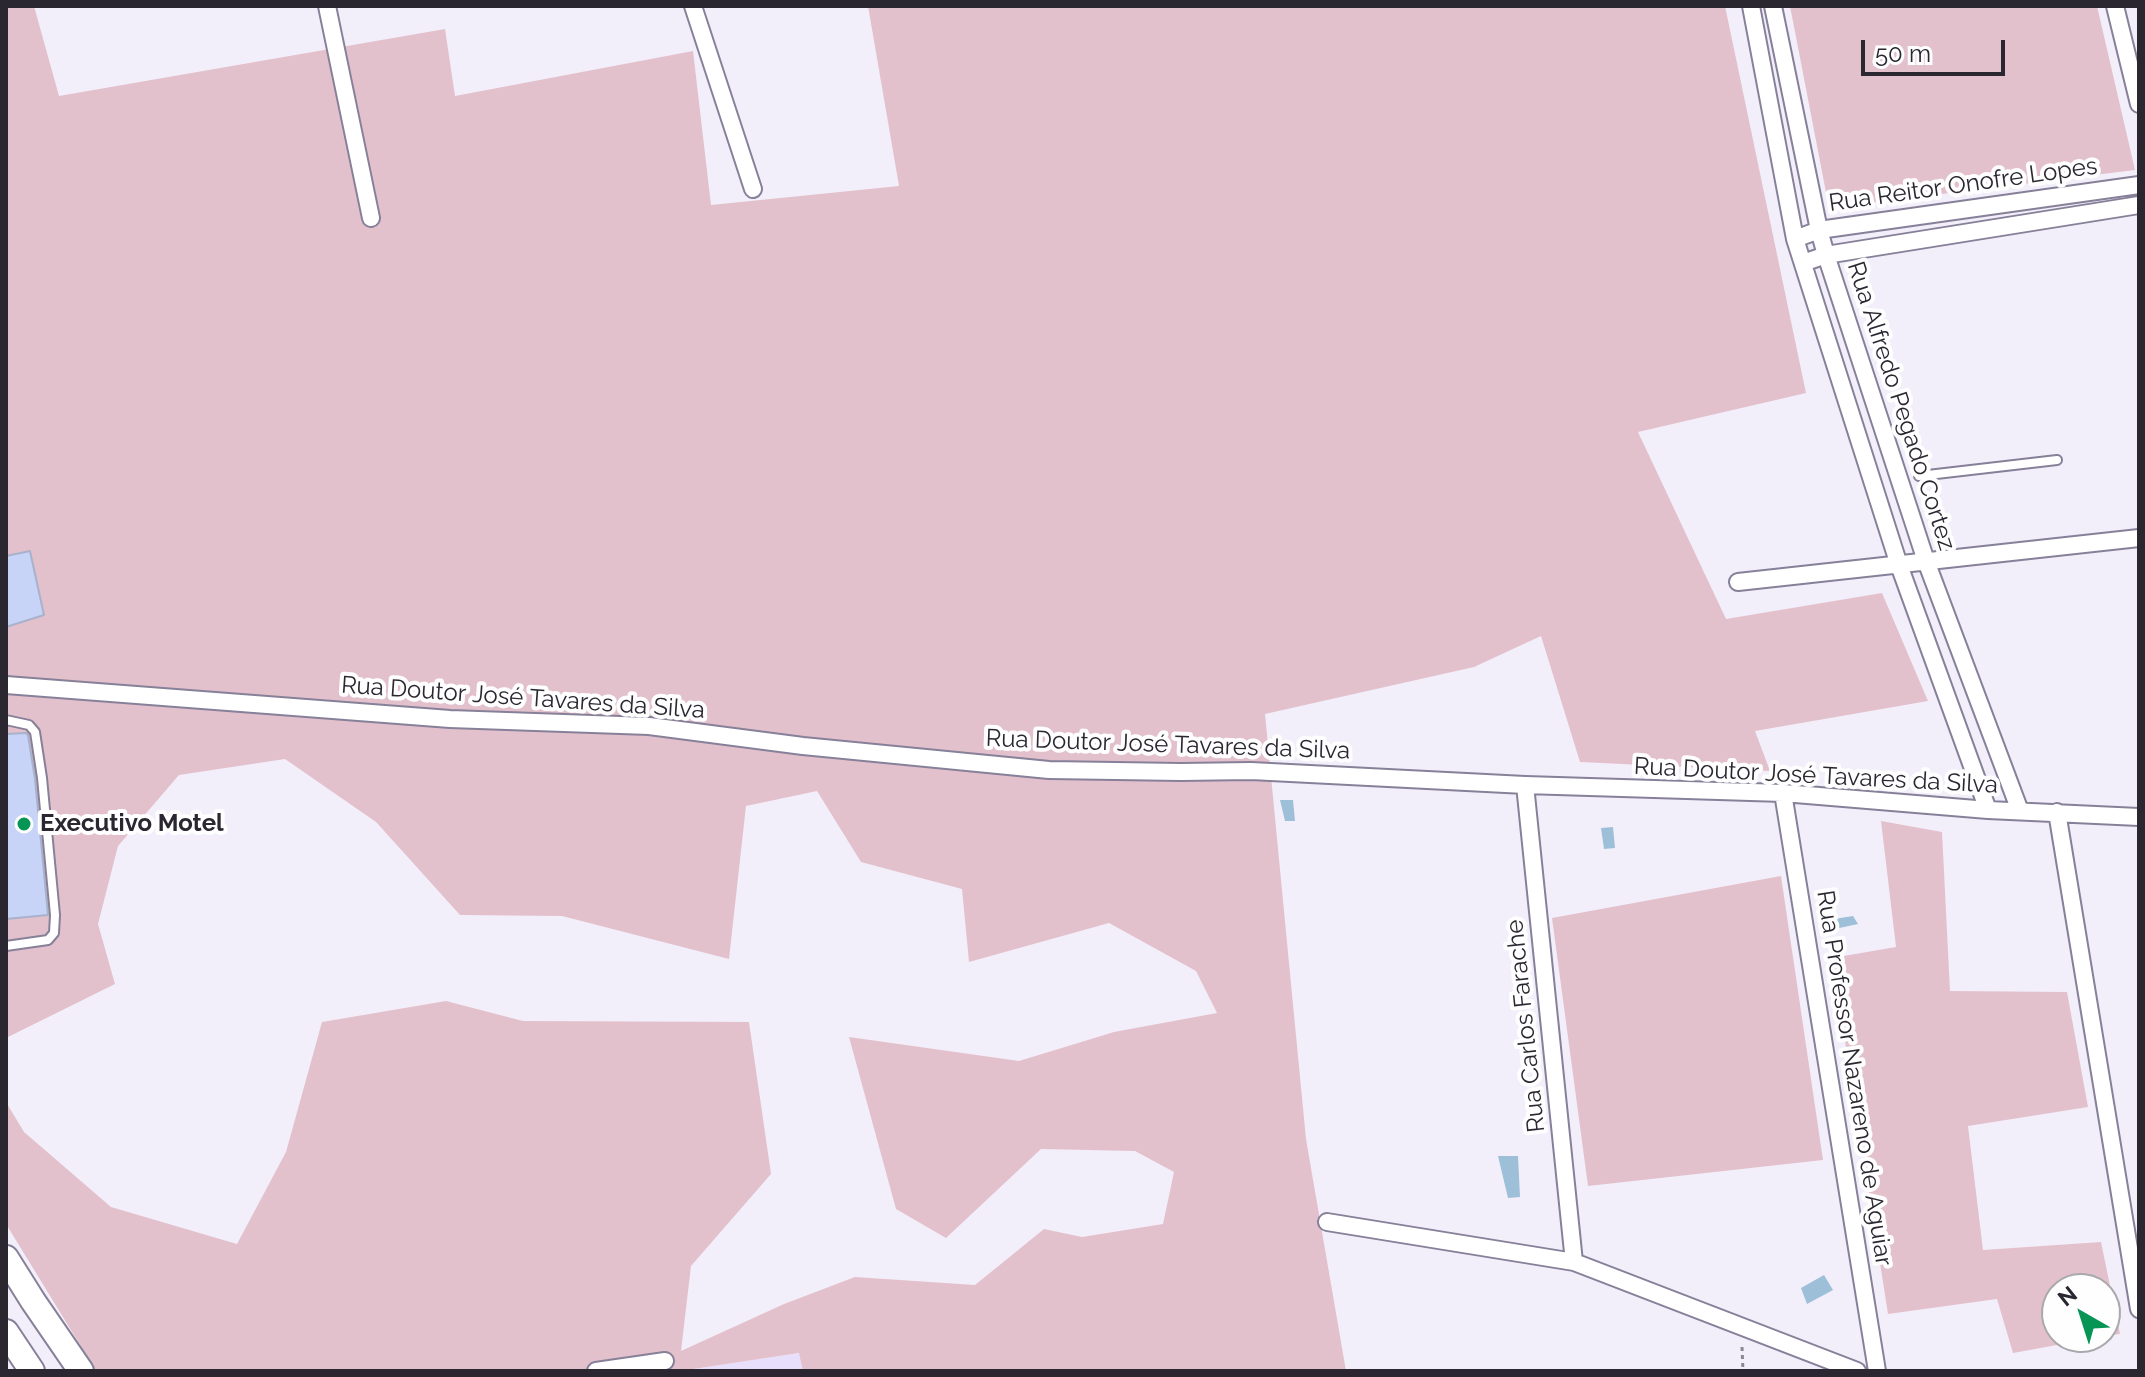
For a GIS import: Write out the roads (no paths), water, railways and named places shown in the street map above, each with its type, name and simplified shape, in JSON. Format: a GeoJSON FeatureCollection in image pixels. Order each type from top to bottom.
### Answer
{"type":"FeatureCollection","features":[{"type":"Feature","properties":{"kind":"main road"},"geometry":{"type":"LineString","coordinates":[[6,1258],[81,1371]]}},
{"type":"Feature","properties":{"kind":"main road"},"geometry":{"type":"LineString","coordinates":[[6,1332],[32,1371]]}},
{"type":"Feature","properties":{"kind":"street"},"geometry":{"type":"LineString","coordinates":[[327,6],[371,218]]}},
{"type":"Feature","properties":{"kind":"street"},"geometry":{"type":"LineString","coordinates":[[693,6],[753,189]]}},
{"type":"Feature","properties":{"kind":"street","name":"Rua Alfredo Pegado Cortez"},"geometry":{"type":"LineString","coordinates":[[1751,6],[1795,239],[1899,565],[1988,810]]}},
{"type":"Feature","properties":{"kind":"street","name":"Rua Alfredo Pegado Cortez"},"geometry":{"type":"LineString","coordinates":[[1773,6],[1826,255],[1926,561],[2020,811]]}},
{"type":"Feature","properties":{"kind":"street"},"geometry":{"type":"LineString","coordinates":[[2115,6],[2139,104]]}},
{"type":"Feature","properties":{"kind":"street","name":"Rua Reitor Onofre Lopes"},"geometry":{"type":"LineString","coordinates":[[1795,239],[1819,230],[2139,185]]}},
{"type":"Feature","properties":{"kind":"street","name":"Rua Reitor Onofre Lopes"},"geometry":{"type":"LineString","coordinates":[[1803,263],[1826,255],[2139,205]]}},
{"type":"Feature","properties":{"kind":"street"},"geometry":{"type":"LineString","coordinates":[[1899,479],[1919,476]]}},
{"type":"Feature","properties":{"kind":"street"},"geometry":{"type":"LineString","coordinates":[[1738,582],[2139,538]]}},
{"type":"Feature","properties":{"kind":"street","name":"Rua Doutor José Tavares da Silva"},"geometry":{"type":"LineString","coordinates":[[6,685],[450,719],[649,726],[803,746],[1049,770],[1251,771],[1525,785],[1783,793],[1988,810],[2139,817]]}},
{"type":"Feature","properties":{"kind":"street","name":"Rua Carlos Farache"},"geometry":{"type":"LineString","coordinates":[[1525,785],[1574,1262]]}},
{"type":"Feature","properties":{"kind":"street","name":"Rua Professor Nazareno de Aguiar"},"geometry":{"type":"LineString","coordinates":[[1783,793],[1877,1371]]}},
{"type":"Feature","properties":{"kind":"street"},"geometry":{"type":"LineString","coordinates":[[2057,812],[2139,1309]]}},
{"type":"Feature","properties":{"kind":"street"},"geometry":{"type":"LineString","coordinates":[[1327,1222],[1574,1262],[1857,1371]]}},
{"type":"Feature","properties":{"kind":"street"},"geometry":{"type":"LineString","coordinates":[[596,1371],[665,1361]]}},
{"type":"Feature","properties":{"kind":"lane"},"geometry":{"type":"LineString","coordinates":[[1919,476],[2057,460]]}},
{"type":"Feature","properties":{"kind":"lane"},"geometry":{"type":"LineString","coordinates":[[6,720],[29,725],[35,732],[55,915],[54,933],[48,940],[6,946]]}},
{"type":"Feature","properties":{"kind":"water"},"geometry":{"type":"Polygon","coordinates":[[[1280,800],[1293,800],[1295,821],[1285,821],[1280,800]]]}},
{"type":"Feature","properties":{"kind":"water"},"geometry":{"type":"Polygon","coordinates":[[[1613,827],[1615,848],[1604,849],[1601,828],[1613,827]]]}},
{"type":"Feature","properties":{"kind":"water"},"geometry":{"type":"Polygon","coordinates":[[[1853,916],[1858,924],[1830,930],[1828,920],[1853,916]]]}},
{"type":"Feature","properties":{"kind":"water"},"geometry":{"type":"Polygon","coordinates":[[[1498,1156],[1518,1156],[1520,1197],[1508,1198],[1498,1156]]]}},
{"type":"Feature","properties":{"kind":"water"},"geometry":{"type":"Polygon","coordinates":[[[1824,1275],[1833,1290],[1807,1304],[1801,1288],[1824,1275]]]}},
{"type":"Feature","properties":{"kind":"place","name":"Executivo Motel"},"geometry":{"type":"Point","coordinates":[24,824]}}]}
